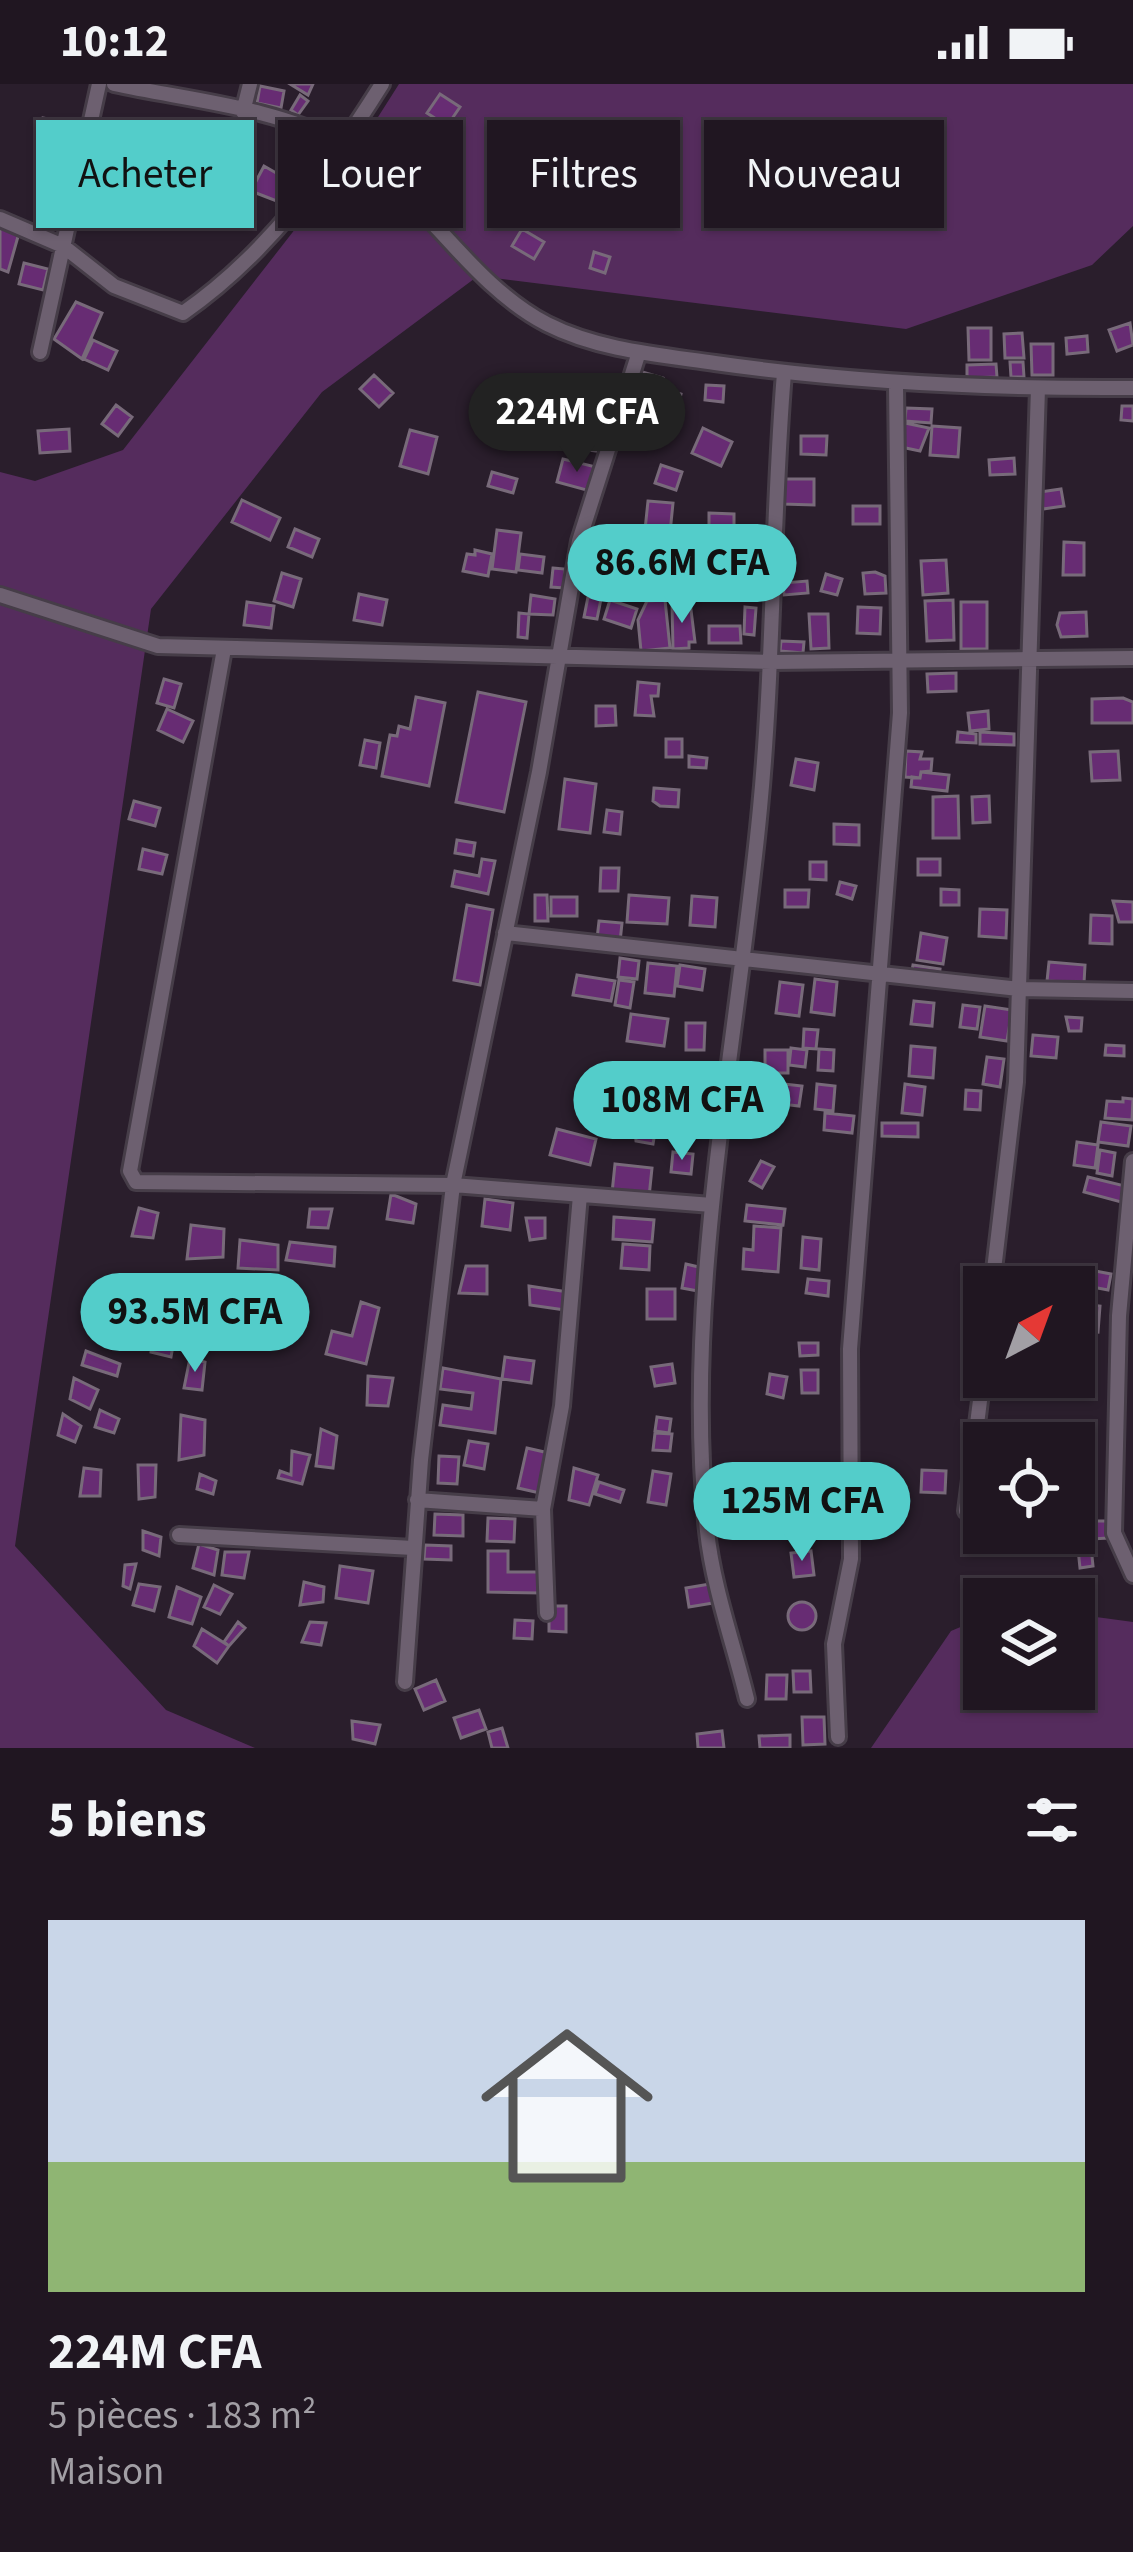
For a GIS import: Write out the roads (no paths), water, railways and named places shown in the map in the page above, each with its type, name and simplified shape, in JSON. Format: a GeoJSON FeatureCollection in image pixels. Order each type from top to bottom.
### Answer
{"type":"FeatureCollection","features":[{"type":"Feature","properties":{"kind":"street"},"geometry":{"type":"LineString","coordinates":[[40,352],[99,84]]}},
{"type":"Feature","properties":{"kind":"street"},"geometry":{"type":"LineString","coordinates":[[114,84],[278,123]]}},
{"type":"Feature","properties":{"kind":"street"},"geometry":{"type":"LineString","coordinates":[[244,112],[250,84]]}},
{"type":"Feature","properties":{"kind":"street"},"geometry":{"type":"LineString","coordinates":[[360,120],[382,84]]}},
{"type":"Feature","properties":{"kind":"street"},"geometry":{"type":"LineString","coordinates":[[0,219],[63,246],[114,286],[184,313],[279,228]]}},
{"type":"Feature","properties":{"kind":"street"},"geometry":{"type":"LineString","coordinates":[[436,228],[551,326],[639,352],[896,385],[1133,388]]}},
{"type":"Feature","properties":{"kind":"street"},"geometry":{"type":"LineString","coordinates":[[405,1682],[417,1500],[453,1185],[562,653],[584,522],[639,352]]}},
{"type":"Feature","properties":{"kind":"street"},"geometry":{"type":"LineString","coordinates":[[747,1699],[707,1537],[702,1462],[712,1205],[745,957],[771,662],[771,529],[784,373]]}},
{"type":"Feature","properties":{"kind":"street"},"geometry":{"type":"LineString","coordinates":[[838,1737],[835,1644],[851,1559],[850,1348],[898,752],[896,385]]}},
{"type":"Feature","properties":{"kind":"street"},"geometry":{"type":"LineString","coordinates":[[994,1266],[1016,1082],[1037,388]]}},
{"type":"Feature","properties":{"kind":"street"},"geometry":{"type":"LineString","coordinates":[[0,595],[130,640],[224,649],[562,653],[771,662],[1133,658]]}},
{"type":"Feature","properties":{"kind":"street"},"geometry":{"type":"LineString","coordinates":[[224,649],[132,1176],[153,1186],[453,1185],[712,1205]]}},
{"type":"Feature","properties":{"kind":"street"},"geometry":{"type":"LineString","coordinates":[[505,933],[1019,989],[1133,991]]}},
{"type":"Feature","properties":{"kind":"street"},"geometry":{"type":"LineString","coordinates":[[1133,1161],[1119,1316],[1114,1533],[1133,1575]]}},
{"type":"Feature","properties":{"kind":"street"},"geometry":{"type":"LineString","coordinates":[[547,1613],[544,1509],[562,1406],[580,1195]]}},
{"type":"Feature","properties":{"kind":"street"},"geometry":{"type":"LineString","coordinates":[[417,1500],[544,1509]]}},
{"type":"Feature","properties":{"kind":"street"},"geometry":{"type":"LineString","coordinates":[[178,1535],[413,1549]]}}]}
